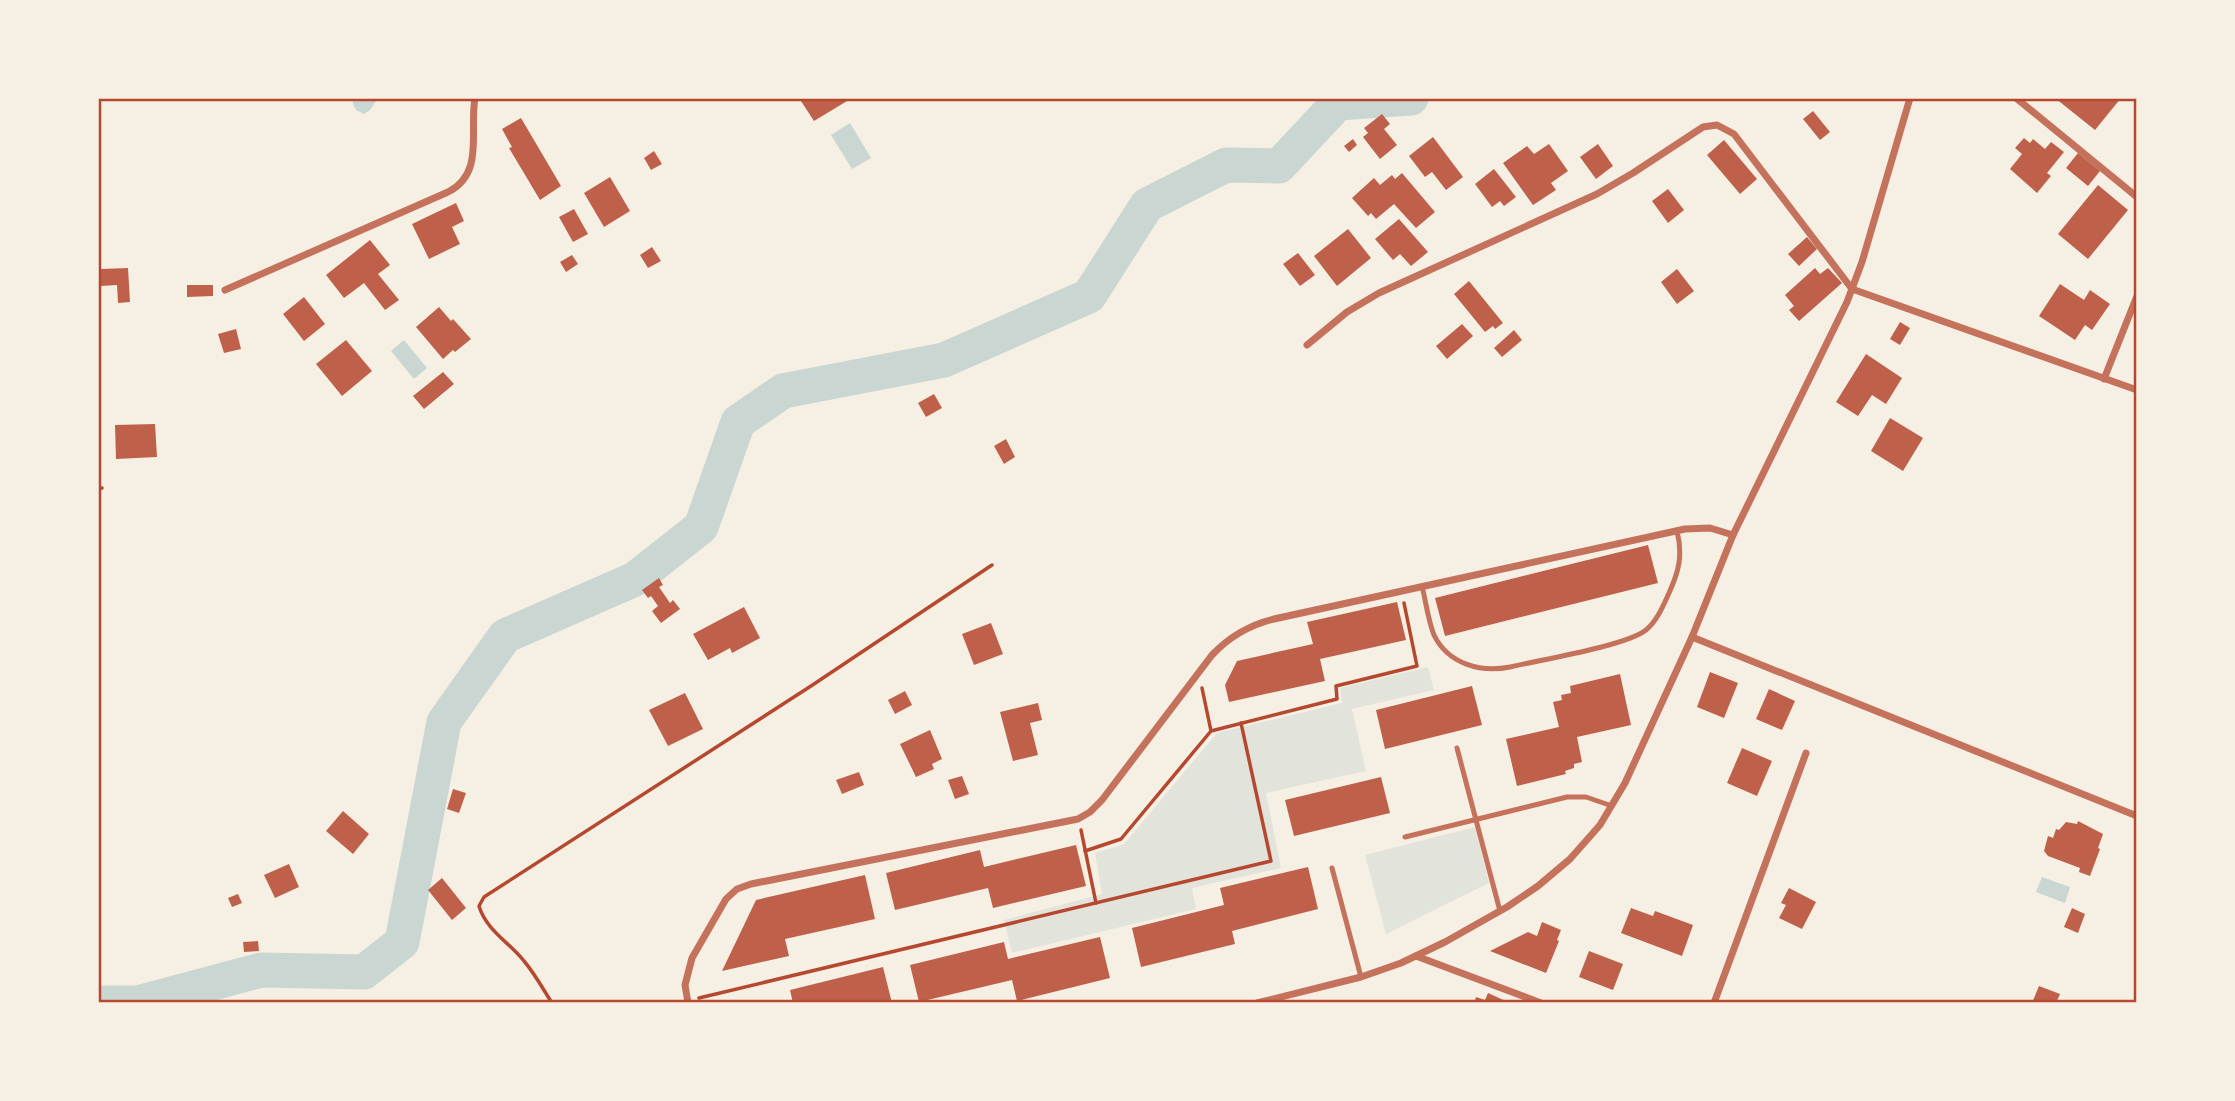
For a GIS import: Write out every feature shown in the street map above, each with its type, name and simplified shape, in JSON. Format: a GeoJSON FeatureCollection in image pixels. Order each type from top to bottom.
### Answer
{"type":"FeatureCollection","features":[{"type":"Feature","properties":{"kind":"street"},"geometry":{"type":"LineString","coordinates":[[225,290],[456,187],[468,176],[473,162],[472,126],[475,98]]}},
{"type":"Feature","properties":{"kind":"street"},"geometry":{"type":"LineString","coordinates":[[1257,1003],[1361,977],[1416,956],[1500,911],[1529,892],[1564,864],[1593,834],[1612,806],[1692,637],[1733,535],[1836,328],[1852,289],[1910,98]]}},
{"type":"Feature","properties":{"kind":"street"},"geometry":{"type":"LineString","coordinates":[[2015,98],[2137,197]]}},
{"type":"Feature","properties":{"kind":"street"},"geometry":{"type":"LineString","coordinates":[[1307,345],[1347,312],[1379,293],[1597,194],[1699,129],[1711,125],[1727,129],[1734,134],[1852,289],[2137,390]]}},
{"type":"Feature","properties":{"kind":"street"},"geometry":{"type":"LineString","coordinates":[[2104,379],[2137,296]]}},
{"type":"Feature","properties":{"kind":"street"},"geometry":{"type":"LineString","coordinates":[[688,1002],[685,985],[692,958],[723,903],[742,887],[1078,819],[1099,803],[1223,644],[1251,626],[1677,531],[1705,527],[1733,535]]}},
{"type":"Feature","properties":{"kind":"street"},"geometry":{"type":"LineString","coordinates":[[1692,637],[2137,816]]}},
{"type":"Feature","properties":{"kind":"street"},"geometry":{"type":"LineString","coordinates":[[1714,1003],[1806,753]]}},
{"type":"Feature","properties":{"kind":"street"},"geometry":{"type":"LineString","coordinates":[[1416,956],[1541,1003]]}},
{"type":"Feature","properties":{"kind":"lane"},"geometry":{"type":"LineString","coordinates":[[1422,586],[1431,626],[1445,650],[1458,660],[1475,667],[1494,670],[1510,667],[1629,639],[1647,629],[1659,613],[1677,575],[1681,552],[1677,531]]}},
{"type":"Feature","properties":{"kind":"lane"},"geometry":{"type":"LineString","coordinates":[[1457,748],[1500,911]]}},
{"type":"Feature","properties":{"kind":"lane"},"geometry":{"type":"LineString","coordinates":[[1405,837],[1574,797],[1593,799],[1612,806]]}},
{"type":"Feature","properties":{"kind":"lane"},"geometry":{"type":"LineString","coordinates":[[1332,868],[1361,977]]}},
{"type":"Feature","properties":{"kind":"path"},"geometry":{"type":"LineString","coordinates":[[552,1003],[523,960],[481,915],[479,906],[484,897],[811,686],[992,565]]}},
{"type":"Feature","properties":{"kind":"path"},"geometry":{"type":"LineString","coordinates":[[1085,851],[1121,839],[1211,731],[1337,699],[1335,686],[1417,666],[1402,591]]}},
{"type":"Feature","properties":{"kind":"path"},"geometry":{"type":"LineString","coordinates":[[1198,674],[1211,731]]}},
{"type":"Feature","properties":{"kind":"path"},"geometry":{"type":"LineString","coordinates":[[688,1002],[1271,861],[1241,723]]}},
{"type":"Feature","properties":{"kind":"path"},"geometry":{"type":"LineString","coordinates":[[1078,819],[1096,903]]}},
{"type":"Feature","properties":{"kind":"shaded area"},"geometry":{"type":"Polygon","coordinates":[[[353,98],[378,98],[364,114],[356,110],[353,98]]]}},
{"type":"Feature","properties":{"kind":"shaded area"},"geometry":{"type":"Polygon","coordinates":[[[850,123],[871,158],[852,169],[831,135],[850,123]]]}},
{"type":"Feature","properties":{"kind":"shaded area"},"geometry":{"type":"Polygon","coordinates":[[[404,340],[427,368],[414,379],[391,351],[404,340]]]}},
{"type":"Feature","properties":{"kind":"shaded area"},"geometry":{"type":"Polygon","coordinates":[[[1428,667],[1434,690],[1352,709],[1366,771],[1266,793],[1281,868],[1192,888],[1196,909],[1012,953],[1004,920],[1102,894],[1095,853],[1124,844],[1217,733],[1342,703],[1340,688],[1428,667]]]}},
{"type":"Feature","properties":{"kind":"shaded area"},"geometry":{"type":"Polygon","coordinates":[[[1475,827],[1489,883],[1386,934],[1365,855],[1475,827]]]}},
{"type":"Feature","properties":{"kind":"shaded area"},"geometry":{"type":"Polygon","coordinates":[[[2042,877],[2070,887],[2065,903],[2036,892],[2042,877]]]}},
{"type":"Feature","properties":{"kind":"building"},"geometry":{"type":"Polygon","coordinates":[[[799,98],[852,98],[814,121],[799,98]]]}},
{"type":"Feature","properties":{"kind":"building"},"geometry":{"type":"Polygon","coordinates":[[[2055,98],[2121,98],[2095,130],[2055,98]]]}},
{"type":"Feature","properties":{"kind":"building"},"geometry":{"type":"Polygon","coordinates":[[[1813,111],[1830,132],[1820,140],[1803,119],[1813,111]]]}},
{"type":"Feature","properties":{"kind":"building"},"geometry":{"type":"Polygon","coordinates":[[[1382,114],[1390,124],[1384,129],[1397,145],[1380,159],[1363,137],[1368,133],[1364,128],[1382,114]]]}},
{"type":"Feature","properties":{"kind":"building"},"geometry":{"type":"Polygon","coordinates":[[[521,118],[561,186],[540,200],[509,148],[512,147],[502,129],[521,118]]]}},
{"type":"Feature","properties":{"kind":"building"},"geometry":{"type":"Polygon","coordinates":[[[1433,137],[1463,177],[1446,190],[1432,172],[1425,177],[1409,156],[1433,137]]]}},
{"type":"Feature","properties":{"kind":"building"},"geometry":{"type":"Polygon","coordinates":[[[2024,138],[2030,143],[2033,139],[2045,149],[2051,142],[2064,152],[2047,173],[2051,176],[2037,193],[2010,169],[2022,154],[2015,148],[2024,138]]]}},
{"type":"Feature","properties":{"kind":"building"},"geometry":{"type":"Polygon","coordinates":[[[1353,139],[1357,145],[1349,152],[1344,146],[1353,139]]]}},
{"type":"Feature","properties":{"kind":"building"},"geometry":{"type":"Polygon","coordinates":[[[1724,140],[1757,179],[1740,194],[1707,155],[1724,140]]]}},
{"type":"Feature","properties":{"kind":"building"},"geometry":{"type":"Polygon","coordinates":[[[1549,144],[1568,171],[1551,183],[1556,190],[1533,205],[1503,163],[1527,146],[1534,154],[1549,144]]]}},
{"type":"Feature","properties":{"kind":"building"},"geometry":{"type":"Polygon","coordinates":[[[1598,144],[1613,166],[1596,179],[1580,157],[1598,144]]]}},
{"type":"Feature","properties":{"kind":"building"},"geometry":{"type":"Polygon","coordinates":[[[654,151],[662,164],[651,170],[644,158],[654,151]]]}},
{"type":"Feature","properties":{"kind":"building"},"geometry":{"type":"Polygon","coordinates":[[[2078,153],[2100,171],[2088,186],[2066,168],[2078,153]]]}},
{"type":"Feature","properties":{"kind":"building"},"geometry":{"type":"Polygon","coordinates":[[[1494,169],[1516,197],[1504,206],[1500,201],[1492,207],[1475,184],[1494,169]]]}},
{"type":"Feature","properties":{"kind":"building"},"geometry":{"type":"Polygon","coordinates":[[[1402,173],[1435,212],[1416,228],[1394,204],[1376,219],[1371,213],[1368,216],[1352,198],[1374,178],[1380,185],[1392,175],[1395,179],[1402,173]]]}},
{"type":"Feature","properties":{"kind":"building"},"geometry":{"type":"Polygon","coordinates":[[[610,177],[630,211],[604,227],[584,193],[610,177]]]}},
{"type":"Feature","properties":{"kind":"building"},"geometry":{"type":"Polygon","coordinates":[[[2098,185],[2128,210],[2088,259],[2058,234],[2098,185]]]}},
{"type":"Feature","properties":{"kind":"building"},"geometry":{"type":"Polygon","coordinates":[[[1668,189],[1684,210],[1668,223],[1652,201],[1668,189]]]}},
{"type":"Feature","properties":{"kind":"building"},"geometry":{"type":"Polygon","coordinates":[[[456,203],[464,221],[452,227],[460,244],[429,259],[412,224],[456,203]]]}},
{"type":"Feature","properties":{"kind":"building"},"geometry":{"type":"Polygon","coordinates":[[[574,209],[588,234],[573,242],[559,217],[574,209]]]}},
{"type":"Feature","properties":{"kind":"building"},"geometry":{"type":"Polygon","coordinates":[[[1399,219],[1428,252],[1411,266],[1400,254],[1393,260],[1375,239],[1399,219]]]}},
{"type":"Feature","properties":{"kind":"building"},"geometry":{"type":"Polygon","coordinates":[[[1348,229],[1371,258],[1337,286],[1314,256],[1348,229]]]}},
{"type":"Feature","properties":{"kind":"building"},"geometry":{"type":"Polygon","coordinates":[[[1807,237],[1817,249],[1799,266],[1788,254],[1807,237]]]}},
{"type":"Feature","properties":{"kind":"building"},"geometry":{"type":"Polygon","coordinates":[[[370,240],[390,265],[378,274],[399,300],[385,310],[364,283],[344,298],[326,275],[370,240]]]}},
{"type":"Feature","properties":{"kind":"building"},"geometry":{"type":"Polygon","coordinates":[[[652,247],[661,261],[648,268],[640,255],[652,247]]]}},
{"type":"Feature","properties":{"kind":"building"},"geometry":{"type":"Polygon","coordinates":[[[1298,253],[1315,275],[1300,286],[1283,264],[1298,253]]]}},
{"type":"Feature","properties":{"kind":"building"},"geometry":{"type":"Polygon","coordinates":[[[572,255],[578,264],[566,272],[560,262],[572,255]]]}},
{"type":"Feature","properties":{"kind":"building"},"geometry":{"type":"Polygon","coordinates":[[[128,268],[130,302],[118,303],[117,285],[101,286],[100,269],[128,268]]]}},
{"type":"Feature","properties":{"kind":"building"},"geometry":{"type":"Polygon","coordinates":[[[1815,268],[1820,274],[1828,268],[1842,283],[1799,321],[1789,310],[1794,306],[1785,295],[1815,268]]]}},
{"type":"Feature","properties":{"kind":"building"},"geometry":{"type":"Polygon","coordinates":[[[1677,269],[1694,291],[1677,304],[1661,282],[1677,269]]]}},
{"type":"Feature","properties":{"kind":"building"},"geometry":{"type":"Polygon","coordinates":[[[1469,281],[1503,323],[1495,329],[1493,326],[1485,332],[1454,294],[1469,281]]]}},
{"type":"Feature","properties":{"kind":"building"},"geometry":{"type":"Polygon","coordinates":[[[2060,284],[2084,300],[2090,290],[2110,304],[2092,330],[2085,325],[2075,340],[2039,316],[2060,284]]]}},
{"type":"Feature","properties":{"kind":"building"},"geometry":{"type":"Polygon","coordinates":[[[187,285],[213,285],[213,296],[187,297],[187,285]]]}},
{"type":"Feature","properties":{"kind":"building"},"geometry":{"type":"Polygon","coordinates":[[[304,297],[325,324],[304,341],[283,314],[304,297]]]}},
{"type":"Feature","properties":{"kind":"building"},"geometry":{"type":"Polygon","coordinates":[[[439,307],[471,339],[443,359],[416,327],[439,307]]]}},
{"type":"Feature","properties":{"kind":"building"},"geometry":{"type":"Polygon","coordinates":[[[1900,322],[1910,328],[1900,345],[1890,339],[1900,322]]]}},
{"type":"Feature","properties":{"kind":"building"},"geometry":{"type":"Polygon","coordinates":[[[1462,324],[1473,336],[1447,359],[1436,346],[1462,324]]]}},
{"type":"Feature","properties":{"kind":"building"},"geometry":{"type":"Polygon","coordinates":[[[236,329],[241,349],[224,353],[218,334],[236,329]]]}},
{"type":"Feature","properties":{"kind":"building"},"geometry":{"type":"Polygon","coordinates":[[[1514,330],[1522,340],[1502,357],[1494,348],[1514,330]]]}},
{"type":"Feature","properties":{"kind":"building"},"geometry":{"type":"Polygon","coordinates":[[[346,340],[372,371],[342,396],[316,364],[346,340]]]}},
{"type":"Feature","properties":{"kind":"building"},"geometry":{"type":"Polygon","coordinates":[[[1866,354],[1902,378],[1886,404],[1872,395],[1858,416],[1836,402],[1866,354]]]}},
{"type":"Feature","properties":{"kind":"building"},"geometry":{"type":"Polygon","coordinates":[[[443,372],[454,384],[424,409],[413,396],[443,372]]]}},
{"type":"Feature","properties":{"kind":"building"},"geometry":{"type":"Polygon","coordinates":[[[934,394],[942,408],[926,417],[918,403],[934,394]]]}},
{"type":"Feature","properties":{"kind":"building"},"geometry":{"type":"Polygon","coordinates":[[[1890,418],[1923,438],[1903,471],[1871,451],[1890,418]]]}},
{"type":"Feature","properties":{"kind":"building"},"geometry":{"type":"Polygon","coordinates":[[[155,424],[157,457],[116,459],[115,425],[155,424]]]}},
{"type":"Feature","properties":{"kind":"building"},"geometry":{"type":"Polygon","coordinates":[[[1006,439],[1015,457],[1004,464],[994,446],[1006,439]]]}},
{"type":"Feature","properties":{"kind":"building"},"geometry":{"type":"Polygon","coordinates":[[[1648,545],[1658,583],[1445,636],[1435,598],[1648,545]]]}},
{"type":"Feature","properties":{"kind":"building"},"geometry":{"type":"Polygon","coordinates":[[[659,578],[663,585],[659,587],[670,603],[673,600],[680,609],[661,623],[652,611],[658,606],[651,596],[648,598],[642,590],[659,578]]]}},
{"type":"Feature","properties":{"kind":"building"},"geometry":{"type":"Polygon","coordinates":[[[1397,602],[1406,640],[1320,659],[1325,681],[1229,702],[1225,685],[1237,661],[1313,644],[1307,622],[1397,602]]]}},
{"type":"Feature","properties":{"kind":"building"},"geometry":{"type":"Polygon","coordinates":[[[744,607],[760,638],[732,653],[730,648],[708,660],[693,634],[744,607]]]}},
{"type":"Feature","properties":{"kind":"building"},"geometry":{"type":"Polygon","coordinates":[[[991,623],[1003,654],[974,665],[962,634],[991,623]]]}},
{"type":"Feature","properties":{"kind":"building"},"geometry":{"type":"Polygon","coordinates":[[[1710,672],[1738,683],[1724,718],[1697,707],[1710,672]]]}},
{"type":"Feature","properties":{"kind":"building"},"geometry":{"type":"Polygon","coordinates":[[[1620,674],[1631,725],[1577,737],[1582,762],[1574,764],[1574,768],[1565,771],[1566,774],[1517,786],[1506,739],[1559,727],[1553,702],[1562,700],[1561,695],[1571,693],[1570,686],[1620,674]]]}},
{"type":"Feature","properties":{"kind":"building"},"geometry":{"type":"Polygon","coordinates":[[[1472,686],[1482,725],[1385,749],[1376,710],[1472,686]]]}},
{"type":"Feature","properties":{"kind":"building"},"geometry":{"type":"Polygon","coordinates":[[[1769,689],[1795,701],[1782,730],[1756,719],[1769,689]]]}},
{"type":"Feature","properties":{"kind":"building"},"geometry":{"type":"Polygon","coordinates":[[[905,691],[912,705],[895,714],[888,700],[905,691]]]}},
{"type":"Feature","properties":{"kind":"building"},"geometry":{"type":"Polygon","coordinates":[[[685,693],[703,729],[668,746],[649,710],[685,693]]]}},
{"type":"Feature","properties":{"kind":"building"},"geometry":{"type":"Polygon","coordinates":[[[1038,703],[1042,720],[1030,723],[1038,755],[1013,761],[1000,712],[1038,703]]]}},
{"type":"Feature","properties":{"kind":"building"},"geometry":{"type":"Polygon","coordinates":[[[930,730],[942,759],[932,764],[934,769],[916,777],[900,744],[930,730]]]}},
{"type":"Feature","properties":{"kind":"building"},"geometry":{"type":"Polygon","coordinates":[[[1742,748],[1772,761],[1757,796],[1727,783],[1742,748]]]}},
{"type":"Feature","properties":{"kind":"building"},"geometry":{"type":"Polygon","coordinates":[[[859,772],[864,785],[842,794],[836,780],[859,772]]]}},
{"type":"Feature","properties":{"kind":"building"},"geometry":{"type":"Polygon","coordinates":[[[962,776],[969,794],[955,799],[948,780],[962,776]]]}},
{"type":"Feature","properties":{"kind":"building"},"geometry":{"type":"Polygon","coordinates":[[[1381,777],[1390,813],[1294,836],[1285,800],[1381,777]]]}},
{"type":"Feature","properties":{"kind":"building"},"geometry":{"type":"Polygon","coordinates":[[[453,789],[466,793],[459,813],[447,809],[453,789]]]}},
{"type":"Feature","properties":{"kind":"building"},"geometry":{"type":"Polygon","coordinates":[[[343,811],[369,834],[353,854],[326,831],[343,811]]]}},
{"type":"Feature","properties":{"kind":"building"},"geometry":{"type":"Polygon","coordinates":[[[2078,821],[2103,834],[2090,876],[2079,872],[2080,868],[2048,856],[2044,851],[2048,836],[2053,838],[2056,829],[2059,830],[2066,822],[2077,824],[2078,821]]]}},
{"type":"Feature","properties":{"kind":"building"},"geometry":{"type":"Polygon","coordinates":[[[1076,845],[1086,886],[993,908],[988,888],[895,910],[886,873],[980,850],[984,867],[1076,845]]]}},
{"type":"Feature","properties":{"kind":"building"},"geometry":{"type":"Polygon","coordinates":[[[289,864],[299,887],[275,898],[264,875],[289,864]]]}},
{"type":"Feature","properties":{"kind":"building"},"geometry":{"type":"Polygon","coordinates":[[[1308,867],[1318,909],[1232,931],[1235,944],[1141,967],[1132,928],[1224,905],[1220,888],[1308,867]]]}},
{"type":"Feature","properties":{"kind":"building"},"geometry":{"type":"Polygon","coordinates":[[[865,875],[875,919],[785,939],[789,956],[722,971],[756,900],[865,875]]]}},
{"type":"Feature","properties":{"kind":"building"},"geometry":{"type":"Polygon","coordinates":[[[442,878],[466,908],[452,920],[428,890],[442,878]]]}},
{"type":"Feature","properties":{"kind":"building"},"geometry":{"type":"Polygon","coordinates":[[[1789,888],[1816,902],[1802,929],[1779,918],[1786,905],[1781,903],[1789,888]]]}},
{"type":"Feature","properties":{"kind":"building"},"geometry":{"type":"Polygon","coordinates":[[[238,894],[242,903],[232,907],[228,898],[238,894]]]}},
{"type":"Feature","properties":{"kind":"building"},"geometry":{"type":"Polygon","coordinates":[[[1631,908],[1653,916],[1655,911],[1693,925],[1682,956],[1621,933],[1631,908]]]}},
{"type":"Feature","properties":{"kind":"building"},"geometry":{"type":"Polygon","coordinates":[[[2072,908],[2085,914],[2078,933],[2064,927],[2072,908]]]}},
{"type":"Feature","properties":{"kind":"building"},"geometry":{"type":"Polygon","coordinates":[[[1542,922],[1561,930],[1546,973],[1490,951],[1528,932],[1537,936],[1542,922]]]}},
{"type":"Feature","properties":{"kind":"building"},"geometry":{"type":"Polygon","coordinates":[[[1100,937],[1110,978],[1017,1001],[1012,980],[919,1002],[910,965],[1004,942],[1008,959],[1100,937]]]}},
{"type":"Feature","properties":{"kind":"building"},"geometry":{"type":"Polygon","coordinates":[[[258,941],[259,951],[244,952],[243,942],[258,941]]]}},
{"type":"Feature","properties":{"kind":"building"},"geometry":{"type":"Polygon","coordinates":[[[1589,951],[1623,964],[1613,990],[1579,977],[1589,951]]]}},
{"type":"Feature","properties":{"kind":"building"},"geometry":{"type":"Polygon","coordinates":[[[883,967],[892,1003],[793,1003],[790,990],[883,967]]]}},
{"type":"Feature","properties":{"kind":"building"},"geometry":{"type":"Polygon","coordinates":[[[2039,986],[2060,994],[2056,1003],[2032,1003],[2039,986]]]}},
{"type":"Feature","properties":{"kind":"building"},"geometry":{"type":"Polygon","coordinates":[[[1488,993],[1510,1003],[1474,1003],[1476,997],[1485,1000],[1488,993]]]}},
{"type":"Feature","properties":{"kind":"waterway"},"geometry":{"type":"LineString","coordinates":[[98,1003],[138,1003],[261,970],[364,972],[402,942],[444,722],[505,636],[635,579],[701,527],[738,422],[783,391],[944,360],[1089,296],[1147,205],[1226,165],[1279,166],[1338,103],[1411,98]]}}]}
